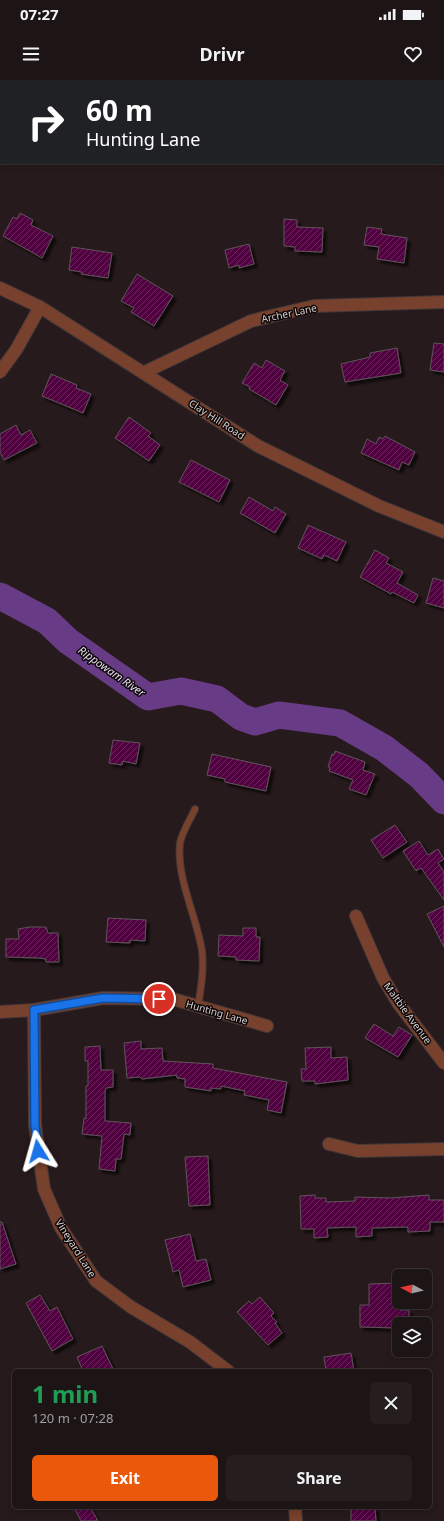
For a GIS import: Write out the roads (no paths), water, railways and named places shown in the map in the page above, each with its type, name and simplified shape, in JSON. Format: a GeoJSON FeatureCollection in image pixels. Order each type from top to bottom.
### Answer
{"type":"FeatureCollection","features":[{"type":"Feature","properties":{"kind":"street","name":"Clay Hill Road"},"geometry":{"type":"LineString","coordinates":[[0,288],[40,307],[146,372],[258,446],[379,506],[444,532]]}},
{"type":"Feature","properties":{"kind":"street","name":"Archer Lane"},"geometry":{"type":"LineString","coordinates":[[146,372],[250,321],[279,314],[314,306],[444,302]]}},
{"type":"Feature","properties":{"kind":"street"},"geometry":{"type":"LineString","coordinates":[[0,372],[16,350],[40,307]]}},
{"type":"Feature","properties":{"kind":"street","name":"Maltbie Avenue"},"geometry":{"type":"LineString","coordinates":[[356,916],[383,978],[398,1003],[444,1063]]}},
{"type":"Feature","properties":{"kind":"street","name":"Hunting Lane"},"geometry":{"type":"LineString","coordinates":[[0,1012],[34,1010],[103,998],[173,999],[267,1026]]}},
{"type":"Feature","properties":{"kind":"street","name":"Vineyard Lane"},"geometry":{"type":"LineString","coordinates":[[34,1010],[35,1125],[44,1189],[61,1228],[96,1281],[131,1307],[190,1342],[225,1369]]}},
{"type":"Feature","properties":{"kind":"street"},"geometry":{"type":"LineString","coordinates":[[329,1144],[358,1151],[444,1149]]}},
{"type":"Feature","properties":{"kind":"street"},"geometry":{"type":"LineString","coordinates":[[295,1509],[296,1521]]}},
{"type":"Feature","properties":{"kind":"lane"},"geometry":{"type":"LineString","coordinates":[[194,809],[180,842],[180,854],[182,874],[195,918],[202,952],[202,978],[198,1006]]}},
{"type":"Feature","properties":{"kind":"waterway","name":"Rippowam River"},"geometry":{"type":"LineString","coordinates":[[0,596],[47,621],[68,641],[148,697],[181,691],[217,699],[241,717],[255,722],[279,715],[340,723],[384,748],[419,775],[444,801]]}}]}
